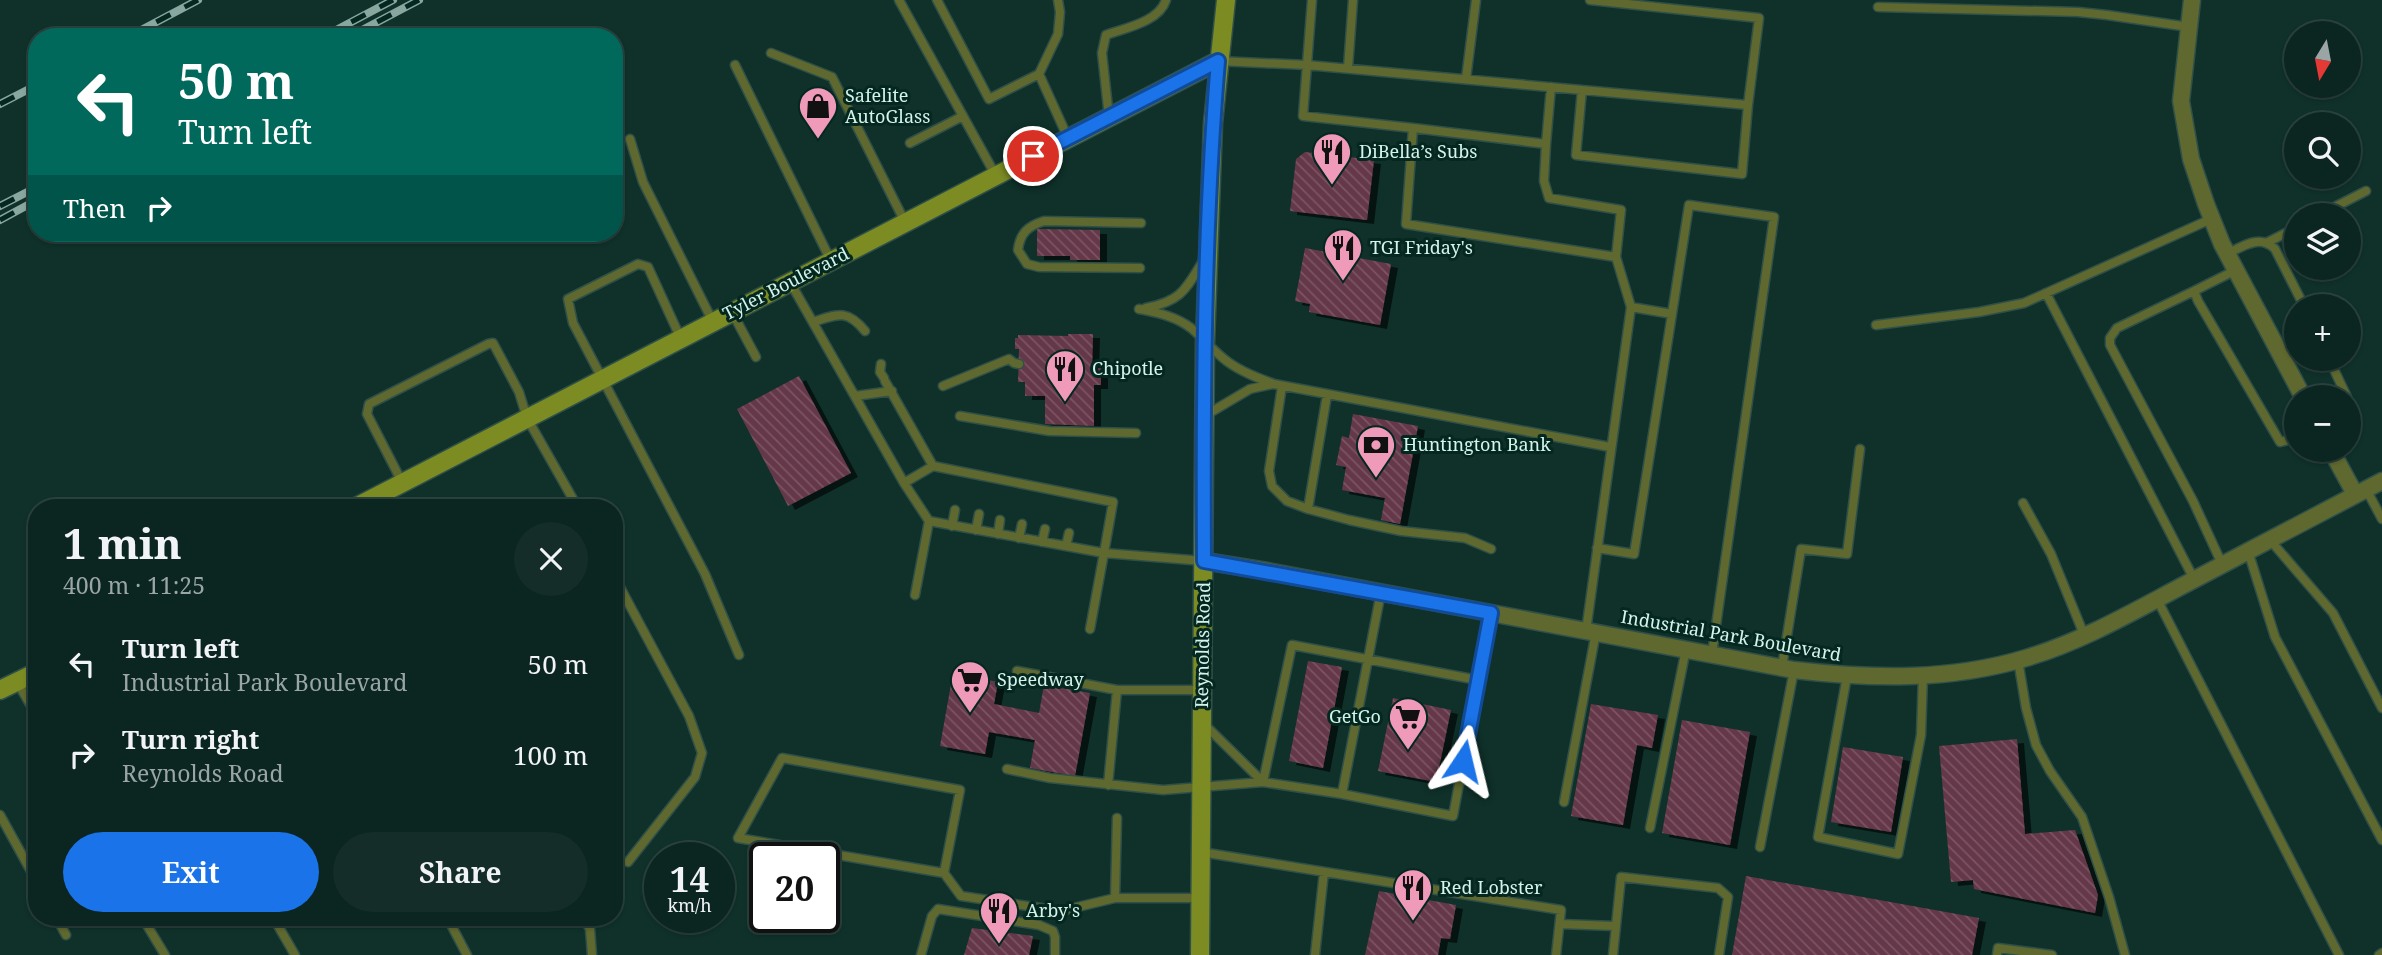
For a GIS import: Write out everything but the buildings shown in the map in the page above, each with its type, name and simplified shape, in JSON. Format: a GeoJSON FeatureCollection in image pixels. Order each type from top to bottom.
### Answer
{"type":"FeatureCollection","features":[{"type":"Feature","properties":{"kind":"street","name":"Reynolds Road"},"geometry":{"type":"LineString","coordinates":[[1200,955],[1203,416],[1213,123],[1226,0]]}},
{"type":"Feature","properties":{"kind":"street"},"geometry":{"type":"LineString","coordinates":[[2192,0],[2181,101],[2191,159],[2211,219],[2227,254],[2297,385]]}},
{"type":"Feature","properties":{"kind":"street","name":"Tyler Boulevard"},"geometry":{"type":"LineString","coordinates":[[373,499],[1218,61]]}},
{"type":"Feature","properties":{"kind":"street"},"geometry":{"type":"LineString","coordinates":[[2340,462],[2361,492]]}},
{"type":"Feature","properties":{"kind":"street","name":"Industrial Park Boulevard"},"geometry":{"type":"LineString","coordinates":[[1204,561],[1788,668],[1847,676],[1898,678],[1957,672],[2018,660],[2085,637],[2382,481]]}},
{"type":"Feature","properties":{"kind":"street"},"geometry":{"type":"LineString","coordinates":[[0,691],[28,676]]}},
{"type":"Feature","properties":{"kind":"lane"},"geometry":{"type":"LineString","coordinates":[[899,0],[996,176]]}},
{"type":"Feature","properties":{"kind":"lane"},"geometry":{"type":"LineString","coordinates":[[937,0],[989,99],[1039,74],[1058,34],[1058,0]]}},
{"type":"Feature","properties":{"kind":"lane"},"geometry":{"type":"LineString","coordinates":[[1109,117],[1102,53],[1106,35],[1147,20],[1164,6],[1166,0]]}},
{"type":"Feature","properties":{"kind":"lane"},"geometry":{"type":"LineString","coordinates":[[1312,0],[1303,116],[1546,144]]}},
{"type":"Feature","properties":{"kind":"lane"},"geometry":{"type":"LineString","coordinates":[[1348,68],[1353,0]]}},
{"type":"Feature","properties":{"kind":"lane"},"geometry":{"type":"LineString","coordinates":[[1466,79],[1476,0]]}},
{"type":"Feature","properties":{"kind":"lane"},"geometry":{"type":"LineString","coordinates":[[1582,90],[1576,155],[1742,174],[1759,18],[1590,0]]}},
{"type":"Feature","properties":{"kind":"lane"},"geometry":{"type":"LineString","coordinates":[[1878,7],[2078,12],[2189,27]]}},
{"type":"Feature","properties":{"kind":"lane"},"geometry":{"type":"LineString","coordinates":[[771,52],[832,77],[905,223]]}},
{"type":"Feature","properties":{"kind":"lane"},"geometry":{"type":"LineString","coordinates":[[1218,61],[1348,68],[1748,105]]}},
{"type":"Feature","properties":{"kind":"lane"},"geometry":{"type":"LineString","coordinates":[[736,65],[831,261]]}},
{"type":"Feature","properties":{"kind":"lane"},"geometry":{"type":"LineString","coordinates":[[1039,74],[1068,138]]}},
{"type":"Feature","properties":{"kind":"lane"},"geometry":{"type":"LineString","coordinates":[[1551,87],[1544,181],[1549,198],[1621,210],[1616,257],[1632,307],[1597,548],[1591,631],[1564,802]]}},
{"type":"Feature","properties":{"kind":"lane"},"geometry":{"type":"LineString","coordinates":[[910,143],[963,116]]}},
{"type":"Feature","properties":{"kind":"lane"},"geometry":{"type":"LineString","coordinates":[[1413,128],[1406,224],[1616,257]]}},
{"type":"Feature","properties":{"kind":"lane"},"geometry":{"type":"LineString","coordinates":[[629,139],[643,181],[713,322]]}},
{"type":"Feature","properties":{"kind":"lane"},"geometry":{"type":"LineString","coordinates":[[2342,203],[2366,191]]}},
{"type":"Feature","properties":{"kind":"lane"},"geometry":{"type":"LineString","coordinates":[[1597,548],[1634,554],[1689,205],[1774,217],[1712,654]]}},
{"type":"Feature","properties":{"kind":"lane"},"geometry":{"type":"LineString","coordinates":[[1876,325],[1979,312],[2024,303],[2211,219]]}},
{"type":"Feature","properties":{"kind":"lane"},"geometry":{"type":"LineString","coordinates":[[1140,268],[1039,267],[1027,264],[1018,250],[1019,240],[1025,231],[1033,224],[1044,221],[1141,223]]}},
{"type":"Feature","properties":{"kind":"lane"},"geometry":{"type":"LineString","coordinates":[[2227,254],[2247,243],[2269,242],[2284,234]]}},
{"type":"Feature","properties":{"kind":"lane"},"geometry":{"type":"LineString","coordinates":[[2269,242],[2298,294]]}},
{"type":"Feature","properties":{"kind":"lane"},"geometry":{"type":"LineString","coordinates":[[1208,252],[1184,291],[1175,299],[1139,309],[1167,314],[1179,320],[1243,372],[1278,385],[1327,395],[1611,447]]}},
{"type":"Feature","properties":{"kind":"lane"},"geometry":{"type":"LineString","coordinates":[[681,339],[648,267],[638,264],[568,299],[573,323],[705,575],[739,655]]}},
{"type":"Feature","properties":{"kind":"lane"},"geometry":{"type":"LineString","coordinates":[[2222,564],[2193,501],[2110,345],[2110,338],[2117,328],[2236,270]]}},
{"type":"Feature","properties":{"kind":"lane"},"geometry":{"type":"LineString","coordinates":[[790,282],[904,483],[929,521],[915,595]]}},
{"type":"Feature","properties":{"kind":"lane"},"geometry":{"type":"LineString","coordinates":[[2194,290],[2198,302],[2280,442],[2284,441]]}},
{"type":"Feature","properties":{"kind":"lane"},"geometry":{"type":"LineString","coordinates":[[2046,293],[2194,579]]}},
{"type":"Feature","properties":{"kind":"lane"},"geometry":{"type":"LineString","coordinates":[[1632,307],[1672,314]]}},
{"type":"Feature","properties":{"kind":"lane"},"geometry":{"type":"LineString","coordinates":[[732,312],[756,357]]}},
{"type":"Feature","properties":{"kind":"lane"},"geometry":{"type":"LineString","coordinates":[[813,322],[845,314],[855,318],[865,331]]}},
{"type":"Feature","properties":{"kind":"lane"},"geometry":{"type":"LineString","coordinates":[[402,483],[367,414],[369,404],[488,344],[493,344],[519,392],[527,418],[573,499]]}},
{"type":"Feature","properties":{"kind":"lane"},"geometry":{"type":"LineString","coordinates":[[943,386],[1009,359],[1018,364]]}},
{"type":"Feature","properties":{"kind":"lane"},"geometry":{"type":"LineString","coordinates":[[881,364],[880,372],[884,380],[933,466]]}},
{"type":"Feature","properties":{"kind":"lane"},"geometry":{"type":"LineString","coordinates":[[1203,416],[1250,388],[1278,385]]}},
{"type":"Feature","properties":{"kind":"lane"},"geometry":{"type":"LineString","coordinates":[[1278,385],[1269,471],[1272,486],[1287,501],[1308,509],[1401,531],[1465,538],[1491,548]]}},
{"type":"Feature","properties":{"kind":"lane"},"geometry":{"type":"LineString","coordinates":[[855,396],[891,391]]}},
{"type":"Feature","properties":{"kind":"lane"},"geometry":{"type":"LineString","coordinates":[[1308,509],[1327,395]]}},
{"type":"Feature","properties":{"kind":"lane"},"geometry":{"type":"LineString","coordinates":[[960,416],[1049,431],[1136,433]]}},
{"type":"Feature","properties":{"kind":"lane"},"geometry":{"type":"LineString","coordinates":[[1760,848],[1788,668],[1801,549],[1847,554],[1860,449]]}},
{"type":"Feature","properties":{"kind":"lane"},"geometry":{"type":"LineString","coordinates":[[904,483],[933,466],[962,472],[985,482],[1052,495],[1077,495],[1113,502],[1090,629]]}},
{"type":"Feature","properties":{"kind":"lane"},"geometry":{"type":"LineString","coordinates":[[960,484],[962,472]]}},
{"type":"Feature","properties":{"kind":"lane"},"geometry":{"type":"LineString","coordinates":[[2361,492],[2382,519]]}},
{"type":"Feature","properties":{"kind":"lane"},"geometry":{"type":"LineString","coordinates":[[1074,507],[1077,495]]}},
{"type":"Feature","properties":{"kind":"lane"},"geometry":{"type":"LineString","coordinates":[[2022,503],[2051,554],[2085,637]]}},
{"type":"Feature","properties":{"kind":"lane"},"geometry":{"type":"LineString","coordinates":[[952,526],[955,510]]}},
{"type":"Feature","properties":{"kind":"lane"},"geometry":{"type":"LineString","coordinates":[[976,530],[979,514]]}},
{"type":"Feature","properties":{"kind":"lane"},"geometry":{"type":"LineString","coordinates":[[998,534],[1000,520]]}},
{"type":"Feature","properties":{"kind":"lane"},"geometry":{"type":"LineString","coordinates":[[929,521],[1104,554],[1204,561]]}},
{"type":"Feature","properties":{"kind":"lane"},"geometry":{"type":"LineString","coordinates":[[1019,538],[1022,524]]}},
{"type":"Feature","properties":{"kind":"lane"},"geometry":{"type":"LineString","coordinates":[[1042,542],[1045,529]]}},
{"type":"Feature","properties":{"kind":"lane"},"geometry":{"type":"LineString","coordinates":[[1066,546],[1069,533]]}},
{"type":"Feature","properties":{"kind":"lane"},"geometry":{"type":"LineString","coordinates":[[2270,540],[2333,613],[2382,708]]}},
{"type":"Feature","properties":{"kind":"lane"},"geometry":{"type":"LineString","coordinates":[[2248,551],[2275,637],[2382,839]]}},
{"type":"Feature","properties":{"kind":"lane"},"geometry":{"type":"LineString","coordinates":[[1342,794],[1381,592]]}},
{"type":"Feature","properties":{"kind":"lane"},"geometry":{"type":"LineString","coordinates":[[623,593],[689,716],[702,752],[695,777],[628,862]]}},
{"type":"Feature","properties":{"kind":"lane"},"geometry":{"type":"LineString","coordinates":[[2157,599],[2339,955]]}},
{"type":"Feature","properties":{"kind":"lane"},"geometry":{"type":"LineString","coordinates":[[1007,769],[1050,778],[1163,790],[1263,782],[1342,794],[1453,816],[1491,613]]}},
{"type":"Feature","properties":{"kind":"lane"},"geometry":{"type":"LineString","coordinates":[[1263,782],[1292,645],[1478,680]]}},
{"type":"Feature","properties":{"kind":"lane"},"geometry":{"type":"LineString","coordinates":[[1650,828],[1686,649]]}},
{"type":"Feature","properties":{"kind":"lane"},"geometry":{"type":"LineString","coordinates":[[2018,660],[2026,708],[2036,745],[2050,771],[2082,817],[2125,955]]}},
{"type":"Feature","properties":{"kind":"lane"},"geometry":{"type":"LineString","coordinates":[[1017,671],[1117,690],[1202,690]]}},
{"type":"Feature","properties":{"kind":"lane"},"geometry":{"type":"LineString","coordinates":[[1847,676],[1818,837],[1898,854],[1921,734],[1923,675]]}},
{"type":"Feature","properties":{"kind":"lane"},"geometry":{"type":"LineString","coordinates":[[17,682],[28,701]]}},
{"type":"Feature","properties":{"kind":"lane"},"geometry":{"type":"LineString","coordinates":[[1108,785],[1117,690]]}},
{"type":"Feature","properties":{"kind":"lane"},"geometry":{"type":"LineString","coordinates":[[1202,721],[1263,782]]}},
{"type":"Feature","properties":{"kind":"lane"},"geometry":{"type":"LineString","coordinates":[[944,873],[960,790],[782,758],[738,838],[944,873],[961,896],[1060,911],[1115,898],[1200,898]]}},
{"type":"Feature","properties":{"kind":"lane"},"geometry":{"type":"LineString","coordinates":[[0,815],[28,866]]}},
{"type":"Feature","properties":{"kind":"lane"},"geometry":{"type":"LineString","coordinates":[[1115,898],[1117,818]]}},
{"type":"Feature","properties":{"kind":"lane"},"geometry":{"type":"LineString","coordinates":[[1201,852],[1561,911],[1556,955]]}},
{"type":"Feature","properties":{"kind":"lane"},"geometry":{"type":"LineString","coordinates":[[1315,955],[1324,873]]}},
{"type":"Feature","properties":{"kind":"lane"},"geometry":{"type":"LineString","coordinates":[[1614,955],[1622,877],[1718,888],[1728,897],[1718,955]]}},
{"type":"Feature","properties":{"kind":"lane"},"geometry":{"type":"LineString","coordinates":[[921,955],[932,916],[939,909],[1040,925],[1053,931],[1055,955]]}},
{"type":"Feature","properties":{"kind":"lane"},"geometry":{"type":"LineString","coordinates":[[1560,924],[1615,926]]}},
{"type":"Feature","properties":{"kind":"lane"},"geometry":{"type":"LineString","coordinates":[[61,926],[66,935]]}},
{"type":"Feature","properties":{"kind":"lane"},"geometry":{"type":"LineString","coordinates":[[147,926],[165,955]]}},
{"type":"Feature","properties":{"kind":"lane"},"geometry":{"type":"LineString","coordinates":[[278,926],[295,955]]}},
{"type":"Feature","properties":{"kind":"lane"},"geometry":{"type":"LineString","coordinates":[[452,926],[467,955]]}},
{"type":"Feature","properties":{"kind":"lane"},"geometry":{"type":"LineString","coordinates":[[588,926],[592,955]]}},
{"type":"Feature","properties":{"kind":"lane"},"geometry":{"type":"LineString","coordinates":[[1997,955],[1998,948],[2052,955]]}},
{"type":"Feature","properties":{"kind":"railway"},"geometry":{"type":"LineString","coordinates":[[145,28],[198,0]]}},
{"type":"Feature","properties":{"kind":"railway"},"geometry":{"type":"LineString","coordinates":[[340,28],[393,0]]}},
{"type":"Feature","properties":{"kind":"railway"},"geometry":{"type":"LineString","coordinates":[[366,28],[419,0]]}},
{"type":"Feature","properties":{"kind":"railway"},"geometry":{"type":"LineString","coordinates":[[0,104],[28,90]]}},
{"type":"Feature","properties":{"kind":"railway"},"geometry":{"type":"LineString","coordinates":[[0,206],[28,192]]}},
{"type":"Feature","properties":{"kind":"railway"},"geometry":{"type":"LineString","coordinates":[[0,220],[28,205]]}},
{"type":"Feature","properties":{"kind":"place","name":"Safelite AutoGlass"},"geometry":{"type":"Point","coordinates":[818,140]}},
{"type":"Feature","properties":{"kind":"place","name":"DiBella’s Subs"},"geometry":{"type":"Point","coordinates":[1332,186]}},
{"type":"Feature","properties":{"kind":"place","name":"TGI Friday's"},"geometry":{"type":"Point","coordinates":[1343,282]}},
{"type":"Feature","properties":{"kind":"place","name":"Chipotle"},"geometry":{"type":"Point","coordinates":[1065,403]}},
{"type":"Feature","properties":{"kind":"place","name":"Huntington Bank"},"geometry":{"type":"Point","coordinates":[1376,479]}},
{"type":"Feature","properties":{"kind":"place","name":"Speedway"},"geometry":{"type":"Point","coordinates":[970,714]}},
{"type":"Feature","properties":{"kind":"place","name":"GetGo"},"geometry":{"type":"Point","coordinates":[1408,751]}},
{"type":"Feature","properties":{"kind":"place","name":"Red Lobster"},"geometry":{"type":"Point","coordinates":[1413,922]}},
{"type":"Feature","properties":{"kind":"place","name":"Arby's"},"geometry":{"type":"Point","coordinates":[999,945]}},
{"type":"Feature","properties":{"kind":"route"},"geometry":{"type":"LineString","coordinates":[[1033,156],[1218,61],[1213,123],[1205,343],[1204,561],[1491,613],[1463,761]]}}]}
